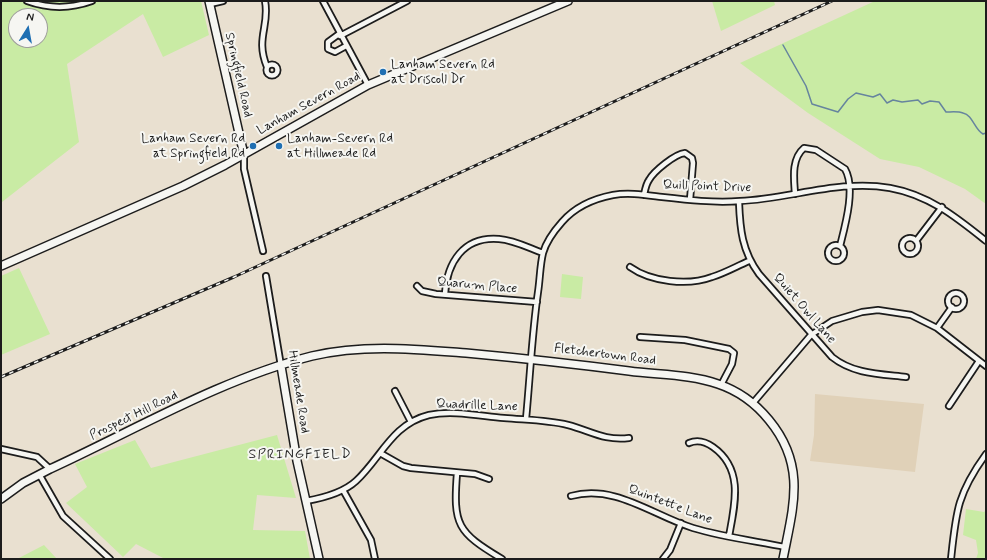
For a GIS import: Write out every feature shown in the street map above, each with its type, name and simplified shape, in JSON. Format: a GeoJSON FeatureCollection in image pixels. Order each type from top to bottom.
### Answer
{"type":"FeatureCollection","features":[{"type":"Feature","properties":{"kind":"street"},"geometry":{"type":"LineString","coordinates":[[27,1],[41,6],[62,7],[82,5],[92,1]]}},
{"type":"Feature","properties":{"kind":"street"},"geometry":{"type":"LineString","coordinates":[[209,2],[223,1]]}},
{"type":"Feature","properties":{"kind":"street"},"geometry":{"type":"LineString","coordinates":[[265,1],[266,12],[261,48],[267,67]]}},
{"type":"Feature","properties":{"kind":"street"},"geometry":{"type":"LineString","coordinates":[[323,1],[368,85]]}},
{"type":"Feature","properties":{"kind":"street"},"geometry":{"type":"LineString","coordinates":[[346,46],[335,52],[328,49],[328,42],[407,1]]}},
{"type":"Feature","properties":{"kind":"street","name":"Lanham Severn Road"},"geometry":{"type":"LineString","coordinates":[[1,266],[162,196],[244,155],[368,85],[568,1]]}},
{"type":"Feature","properties":{"kind":"street","name":"Springfield Road"},"geometry":{"type":"LineString","coordinates":[[209,2],[244,155]]}},
{"type":"Feature","properties":{"kind":"street"},"geometry":{"type":"LineString","coordinates":[[794,194],[795,164],[801,151],[807,147],[816,150],[841,165],[847,172],[848,186],[847,215],[840,246]]}},
{"type":"Feature","properties":{"kind":"street"},"geometry":{"type":"LineString","coordinates":[[644,195],[649,180],[656,170],[679,154],[685,153],[692,158],[693,163],[690,200]]}},
{"type":"Feature","properties":{"kind":"street"},"geometry":{"type":"LineString","coordinates":[[244,155],[244,169],[263,252]]}},
{"type":"Feature","properties":{"kind":"street","name":"Quill Point Drive"},"geometry":{"type":"LineString","coordinates":[[526,420],[531,359],[543,253],[548,241],[561,222],[584,204],[615,195],[644,195],[690,200],[739,202],[780,198],[794,194],[848,186],[869,185],[902,190],[921,196],[942,207],[986,242]]}},
{"type":"Feature","properties":{"kind":"street","name":"Quiet Owl Lane"},"geometry":{"type":"LineString","coordinates":[[739,202],[740,229],[749,261],[811,335],[843,366],[857,370],[906,377]]}},
{"type":"Feature","properties":{"kind":"street"},"geometry":{"type":"LineString","coordinates":[[916,241],[942,207]]}},
{"type":"Feature","properties":{"kind":"street"},"geometry":{"type":"LineString","coordinates":[[445,294],[448,270],[454,260],[466,248],[478,241],[493,239],[504,240],[543,253]]}},
{"type":"Feature","properties":{"kind":"street"},"geometry":{"type":"LineString","coordinates":[[630,267],[640,273],[658,278],[697,280],[713,277],[749,261]]}},
{"type":"Feature","properties":{"kind":"street","name":"Hillmeade Road"},"geometry":{"type":"LineString","coordinates":[[266,276],[294,445],[318,559]]}},
{"type":"Feature","properties":{"kind":"street","name":"Quarum Place"},"geometry":{"type":"LineString","coordinates":[[417,286],[427,292],[537,302]]}},
{"type":"Feature","properties":{"kind":"street"},"geometry":{"type":"LineString","coordinates":[[937,328],[952,307]]}},
{"type":"Feature","properties":{"kind":"street"},"geometry":{"type":"LineString","coordinates":[[753,403],[811,335],[832,321],[846,316],[878,310],[911,315],[937,328],[986,366]]}},
{"type":"Feature","properties":{"kind":"street"},"geometry":{"type":"LineString","coordinates":[[640,337],[685,340],[729,349],[734,353],[733,361],[721,385]]}},
{"type":"Feature","properties":{"kind":"street","name":"Fletchertown Road"},"geometry":{"type":"LineString","coordinates":[[281,366],[328,353],[374,348],[423,350],[531,359],[695,378],[721,385],[753,403],[778,432],[792,466],[794,500],[783,559]]}},
{"type":"Feature","properties":{"kind":"street"},"geometry":{"type":"LineString","coordinates":[[949,406],[979,361]]}},
{"type":"Feature","properties":{"kind":"street","name":"Prospect Hill Road"},"geometry":{"type":"LineString","coordinates":[[1,499],[23,483],[39,474],[240,379],[281,366]]}},
{"type":"Feature","properties":{"kind":"street"},"geometry":{"type":"LineString","coordinates":[[395,391],[411,422]]}},
{"type":"Feature","properties":{"kind":"street","name":"Quadrille Lane"},"geometry":{"type":"LineString","coordinates":[[306,501],[343,490],[356,481],[390,439],[411,422],[426,416],[446,413],[526,420],[568,425],[606,438],[629,438]]}},
{"type":"Feature","properties":{"kind":"street"},"geometry":{"type":"LineString","coordinates":[[689,443],[698,441],[708,444],[723,456],[730,467],[735,482],[736,493],[729,536]]}},
{"type":"Feature","properties":{"kind":"street"},"geometry":{"type":"LineString","coordinates":[[1,449],[37,457],[50,469]]}},
{"type":"Feature","properties":{"kind":"street"},"geometry":{"type":"LineString","coordinates":[[380,453],[403,466],[424,470],[474,474],[489,479]]}},
{"type":"Feature","properties":{"kind":"street"},"geometry":{"type":"LineString","coordinates":[[951,559],[956,514],[960,500],[969,478],[986,454]]}},
{"type":"Feature","properties":{"kind":"street"},"geometry":{"type":"LineString","coordinates":[[457,472],[456,508],[460,524],[470,538],[502,559]]}},
{"type":"Feature","properties":{"kind":"street"},"geometry":{"type":"LineString","coordinates":[[39,474],[63,516],[110,559]]}},
{"type":"Feature","properties":{"kind":"street"},"geometry":{"type":"LineString","coordinates":[[343,490],[371,540],[375,559]]}},
{"type":"Feature","properties":{"kind":"street","name":"Quintette Lane"},"geometry":{"type":"LineString","coordinates":[[571,496],[588,493],[622,498],[641,504],[681,523],[729,536],[786,547]]}},
{"type":"Feature","properties":{"kind":"street"},"geometry":{"type":"LineString","coordinates":[[663,559],[670,550],[681,523]]}},
{"type":"Feature","properties":{"kind":"shaded area"},"geometry":{"type":"Polygon","coordinates":[[[815,394],[924,404],[915,472],[810,461],[814,435],[815,394]]]}},
{"type":"Feature","properties":{"kind":"green space"},"geometry":{"type":"Polygon","coordinates":[[[1,1],[201,1],[209,35],[163,57],[143,14],[67,64],[79,142],[2,202],[1,1]]]}},
{"type":"Feature","properties":{"kind":"green space"},"geometry":{"type":"Polygon","coordinates":[[[712,1],[774,1],[775,5],[721,31],[712,1]]]}},
{"type":"Feature","properties":{"kind":"green space"},"geometry":{"type":"Polygon","coordinates":[[[875,1],[986,1],[986,204],[965,189],[919,167],[880,159],[808,113],[740,63],[875,1]]]}},
{"type":"Feature","properties":{"kind":"green space"},"geometry":{"type":"Polygon","coordinates":[[[19,268],[50,334],[1,355],[1,276],[19,268]]]}},
{"type":"Feature","properties":{"kind":"green space"},"geometry":{"type":"Polygon","coordinates":[[[562,274],[583,277],[581,299],[560,297],[562,274]]]}},
{"type":"Feature","properties":{"kind":"green space"},"geometry":{"type":"Polygon","coordinates":[[[277,435],[296,498],[257,495],[253,530],[305,531],[310,559],[165,559],[136,544],[123,557],[66,503],[87,487],[75,464],[135,440],[151,468],[277,435]]]}},
{"type":"Feature","properties":{"kind":"green space"},"geometry":{"type":"Polygon","coordinates":[[[966,509],[984,512],[986,510],[986,559],[976,559],[978,553],[976,540],[963,535],[966,509]]]}},
{"type":"Feature","properties":{"kind":"green space"},"geometry":{"type":"Polygon","coordinates":[[[44,545],[57,559],[17,559],[44,545]]]}},
{"type":"Feature","properties":{"kind":"waterway"},"geometry":{"type":"LineString","coordinates":[[783,45],[806,86],[812,104],[838,112],[848,99],[856,93],[873,97],[880,94],[887,103],[893,100],[902,102],[918,100],[922,104],[930,101],[939,102],[946,112],[959,112],[966,114],[980,132],[983,134],[986,133]]}},
{"type":"Feature","properties":{"kind":"railway"},"geometry":{"type":"LineString","coordinates":[[1,377],[234,277],[832,1]]}},
{"type":"Feature","properties":{"kind":"place","name":"Lanham Severn Rd at Driscoll Dr"},"geometry":{"type":"Point","coordinates":[383,72]}},
{"type":"Feature","properties":{"kind":"place","name":"Lanham Severn Rd at Springfield Rd"},"geometry":{"type":"Point","coordinates":[253,146]}},
{"type":"Feature","properties":{"kind":"place","name":"Lanham-Severn Rd at Hillmeade Rd"},"geometry":{"type":"Point","coordinates":[279,146]}},
{"type":"Feature","properties":{"kind":"district","name":"SPRINGFIELD"},"geometry":{"type":"Point","coordinates":[300,455]}}]}
